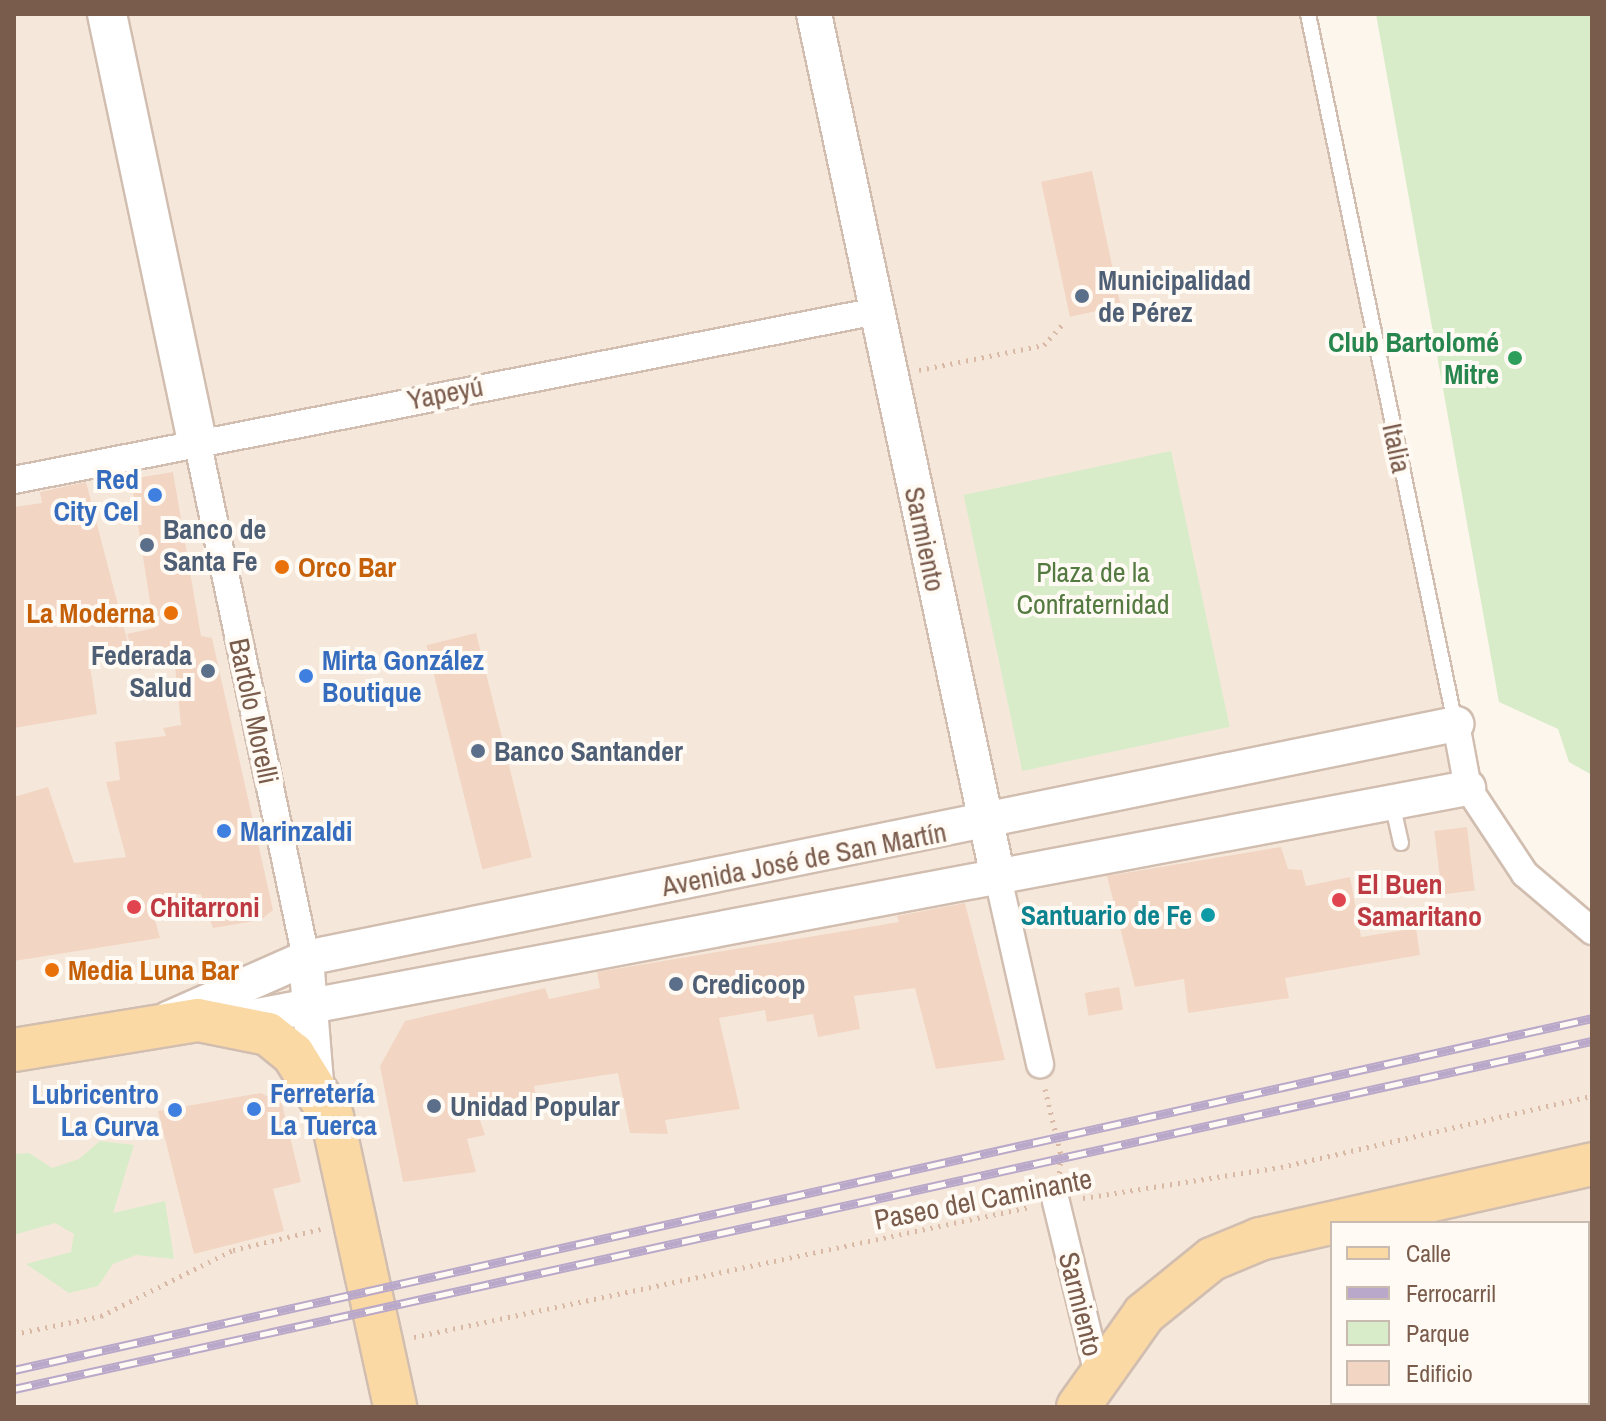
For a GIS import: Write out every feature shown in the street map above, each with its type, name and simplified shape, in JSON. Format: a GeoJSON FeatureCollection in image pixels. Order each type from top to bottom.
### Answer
{"type":"FeatureCollection","features":[{"type":"Feature","properties":{"kind":"main road","name":"Bartolo Morelli"},"geometry":{"type":"LineString","coordinates":[[107,14],[197,440]]}},
{"type":"Feature","properties":{"kind":"main road","name":"Avenida José de San Martín"},"geometry":{"type":"LineString","coordinates":[[14,1050],[162,1021],[231,1021]]}},
{"type":"Feature","properties":{"kind":"main road"},"geometry":{"type":"LineString","coordinates":[[231,1021],[268,1034],[316,1082]]}},
{"type":"Feature","properties":{"kind":"main road","name":"Bartolo Morelli"},"geometry":{"type":"LineString","coordinates":[[316,1082],[332,1117],[395,1407]]}},
{"type":"Feature","properties":{"kind":"main road"},"geometry":{"type":"LineString","coordinates":[[1340,1221],[1592,1164]]}},
{"type":"Feature","properties":{"kind":"main road"},"geometry":{"type":"LineString","coordinates":[[1094,1398],[1144,1314],[1212,1259],[1260,1239],[1330,1223]]}},
{"type":"Feature","properties":{"kind":"street","name":"Sarmiento"},"geometry":{"type":"LineString","coordinates":[[814,14],[985,823],[1040,1064]]}},
{"type":"Feature","properties":{"kind":"street","name":"Yapeyú"},"geometry":{"type":"LineString","coordinates":[[14,480],[197,440],[877,311]]}},
{"type":"Feature","properties":{"kind":"street","name":"Bartolo Morelli"},"geometry":{"type":"LineString","coordinates":[[197,440],[306,958],[316,1082]]}},
{"type":"Feature","properties":{"kind":"street","name":"Italia"},"geometry":{"type":"LineString","coordinates":[[1456,724],[1468,788]]}},
{"type":"Feature","properties":{"kind":"street","name":"Avenida José de San Martín"},"geometry":{"type":"LineString","coordinates":[[162,1021],[306,958],[985,823],[1456,724]]}},
{"type":"Feature","properties":{"kind":"street","name":"Avenida José de San Martín"},"geometry":{"type":"LineString","coordinates":[[231,1021],[311,1011],[999,882],[1468,788]]}},
{"type":"Feature","properties":{"kind":"street"},"geometry":{"type":"LineString","coordinates":[[1468,788],[1525,874],[1592,931]]}},
{"type":"Feature","properties":{"kind":"street","name":"Sarmiento"},"geometry":{"type":"LineString","coordinates":[[1056,1202],[1094,1398]]}},
{"type":"Feature","properties":{"kind":"lane","name":"Italia"},"geometry":{"type":"LineString","coordinates":[[1308,14],[1456,724]]}},
{"type":"Feature","properties":{"kind":"lane"},"geometry":{"type":"LineString","coordinates":[[1392,803],[1401,843]]}},
{"type":"Feature","properties":{"kind":"path"},"geometry":{"type":"LineString","coordinates":[[891,375],[1044,345],[1062,325]]}},
{"type":"Feature","properties":{"kind":"path"},"geometry":{"type":"LineString","coordinates":[[1040,1064],[1061,1155],[1056,1202]]}},
{"type":"Feature","properties":{"kind":"path","name":"Paseo del Caminante"},"geometry":{"type":"LineString","coordinates":[[382,1344],[1056,1202],[1281,1167],[1592,1096]]}},
{"type":"Feature","properties":{"kind":"path"},"geometry":{"type":"LineString","coordinates":[[14,1334],[101,1316],[233,1250],[355,1221]]}},
{"type":"Feature","properties":{"kind":"shaded area"},"geometry":{"type":"Polygon","coordinates":[[[14,14],[1308,14],[1468,788],[1592,933],[1592,1407],[14,1407],[14,14]]]}},
{"type":"Feature","properties":{"kind":"green space","name":"Club Bartolomé Mitre"},"geometry":{"type":"Polygon","coordinates":[[[1376,14],[1592,14],[1592,775],[1569,762],[1558,729],[1499,702],[1376,14]]]}},
{"type":"Feature","properties":{"kind":"green space","name":"Plaza de la Confraternidad"},"geometry":{"type":"Polygon","coordinates":[[[1171,451],[1230,727],[1022,771],[964,495],[1171,451]]]}},
{"type":"Feature","properties":{"kind":"green space"},"geometry":{"type":"Polygon","coordinates":[[[100,1141],[134,1145],[113,1213],[165,1201],[174,1259],[136,1255],[113,1264],[98,1286],[69,1293],[26,1264],[71,1252],[74,1234],[55,1223],[14,1235],[14,1154],[29,1153],[52,1168],[79,1159],[100,1141]]]}},
{"type":"Feature","properties":{"kind":"building"},"geometry":{"type":"Polygon","coordinates":[[[1092,171],[1121,306],[1070,317],[1041,182],[1092,171]]]}},
{"type":"Feature","properties":{"kind":"building"},"geometry":{"type":"Polygon","coordinates":[[[173,472],[201,636],[212,638],[273,910],[261,920],[213,928],[201,894],[150,902],[160,938],[14,961],[14,797],[48,787],[74,863],[126,857],[106,782],[120,780],[115,742],[166,736],[163,728],[181,725],[175,666],[139,670],[127,634],[154,628],[131,479],[173,472]]]}},
{"type":"Feature","properties":{"kind":"building"},"geometry":{"type":"Polygon","coordinates":[[[86,482],[130,651],[89,659],[97,714],[14,728],[14,507],[42,503],[40,492],[86,482]]]}},
{"type":"Feature","properties":{"kind":"building","name":"Banco Santander"},"geometry":{"type":"Polygon","coordinates":[[[476,633],[532,857],[482,869],[427,645],[476,633]]]}},
{"type":"Feature","properties":{"kind":"building"},"geometry":{"type":"Polygon","coordinates":[[[1467,827],[1475,891],[1442,895],[1434,831],[1467,827]]]}},
{"type":"Feature","properties":{"kind":"building","name":"Santuario de Fe"},"geometry":{"type":"Polygon","coordinates":[[[1281,847],[1288,869],[1302,870],[1306,886],[1350,877],[1361,937],[1416,928],[1420,955],[1285,978],[1289,998],[1188,1013],[1184,979],[1135,987],[1107,876],[1281,847]]]}},
{"type":"Feature","properties":{"kind":"building"},"geometry":{"type":"Polygon","coordinates":[[[965,903],[1005,1060],[936,1069],[915,988],[854,996],[860,1029],[818,1037],[813,1014],[767,1022],[765,1010],[719,1018],[740,1109],[665,1120],[668,1134],[630,1133],[618,1073],[534,1086],[537,1100],[476,1108],[485,1135],[467,1139],[476,1172],[403,1182],[380,1066],[405,1021],[545,988],[549,999],[600,988],[597,972],[899,922],[897,916],[965,903]]]}},
{"type":"Feature","properties":{"kind":"building"},"geometry":{"type":"Polygon","coordinates":[[[1119,987],[1123,1010],[1089,1016],[1085,993],[1119,987]]]}},
{"type":"Feature","properties":{"kind":"building"},"geometry":{"type":"Polygon","coordinates":[[[261,1093],[282,1104],[301,1182],[273,1189],[284,1231],[194,1254],[158,1111],[261,1093]]]}},
{"type":"Feature","properties":{"kind":"railway"},"geometry":{"type":"LineString","coordinates":[[14,1370],[1592,1018]]}},
{"type":"Feature","properties":{"kind":"railway"},"geometry":{"type":"LineString","coordinates":[[14,1389],[1592,1041]]}},
{"type":"Feature","properties":{"kind":"place","name":"Municipalidad de Pérez"},"geometry":{"type":"Point","coordinates":[1082,296]}},
{"type":"Feature","properties":{"kind":"place","name":"Club Bartolomé Mitre"},"geometry":{"type":"Point","coordinates":[1515,358]}},
{"type":"Feature","properties":{"kind":"place","name":"Red City Cel"},"geometry":{"type":"Point","coordinates":[155,495]}},
{"type":"Feature","properties":{"kind":"place","name":"Banco de Santa Fe"},"geometry":{"type":"Point","coordinates":[147,545]}},
{"type":"Feature","properties":{"kind":"place","name":"Orco Bar"},"geometry":{"type":"Point","coordinates":[282,567]}},
{"type":"Feature","properties":{"kind":"place","name":"La Moderna"},"geometry":{"type":"Point","coordinates":[171,613]}},
{"type":"Feature","properties":{"kind":"place","name":"Federada Salud"},"geometry":{"type":"Point","coordinates":[208,671]}},
{"type":"Feature","properties":{"kind":"place","name":"Mirta González Boutique"},"geometry":{"type":"Point","coordinates":[306,676]}},
{"type":"Feature","properties":{"kind":"place","name":"Banco Santander"},"geometry":{"type":"Point","coordinates":[478,751]}},
{"type":"Feature","properties":{"kind":"place","name":"Marinzaldi"},"geometry":{"type":"Point","coordinates":[224,831]}},
{"type":"Feature","properties":{"kind":"place","name":"El Buen Samaritano"},"geometry":{"type":"Point","coordinates":[1339,900]}},
{"type":"Feature","properties":{"kind":"place","name":"Chitarroni"},"geometry":{"type":"Point","coordinates":[134,907]}},
{"type":"Feature","properties":{"kind":"place","name":"Santuario de Fe"},"geometry":{"type":"Point","coordinates":[1208,915]}},
{"type":"Feature","properties":{"kind":"place","name":"Media Luna Bar"},"geometry":{"type":"Point","coordinates":[52,970]}},
{"type":"Feature","properties":{"kind":"place","name":"Credicoop"},"geometry":{"type":"Point","coordinates":[676,984]}},
{"type":"Feature","properties":{"kind":"place","name":"Unidad Popular"},"geometry":{"type":"Point","coordinates":[434,1106]}},
{"type":"Feature","properties":{"kind":"place","name":"Ferretería La Tuerca"},"geometry":{"type":"Point","coordinates":[254,1109]}},
{"type":"Feature","properties":{"kind":"place","name":"Lubricentro La Curva"},"geometry":{"type":"Point","coordinates":[175,1110]}}]}
